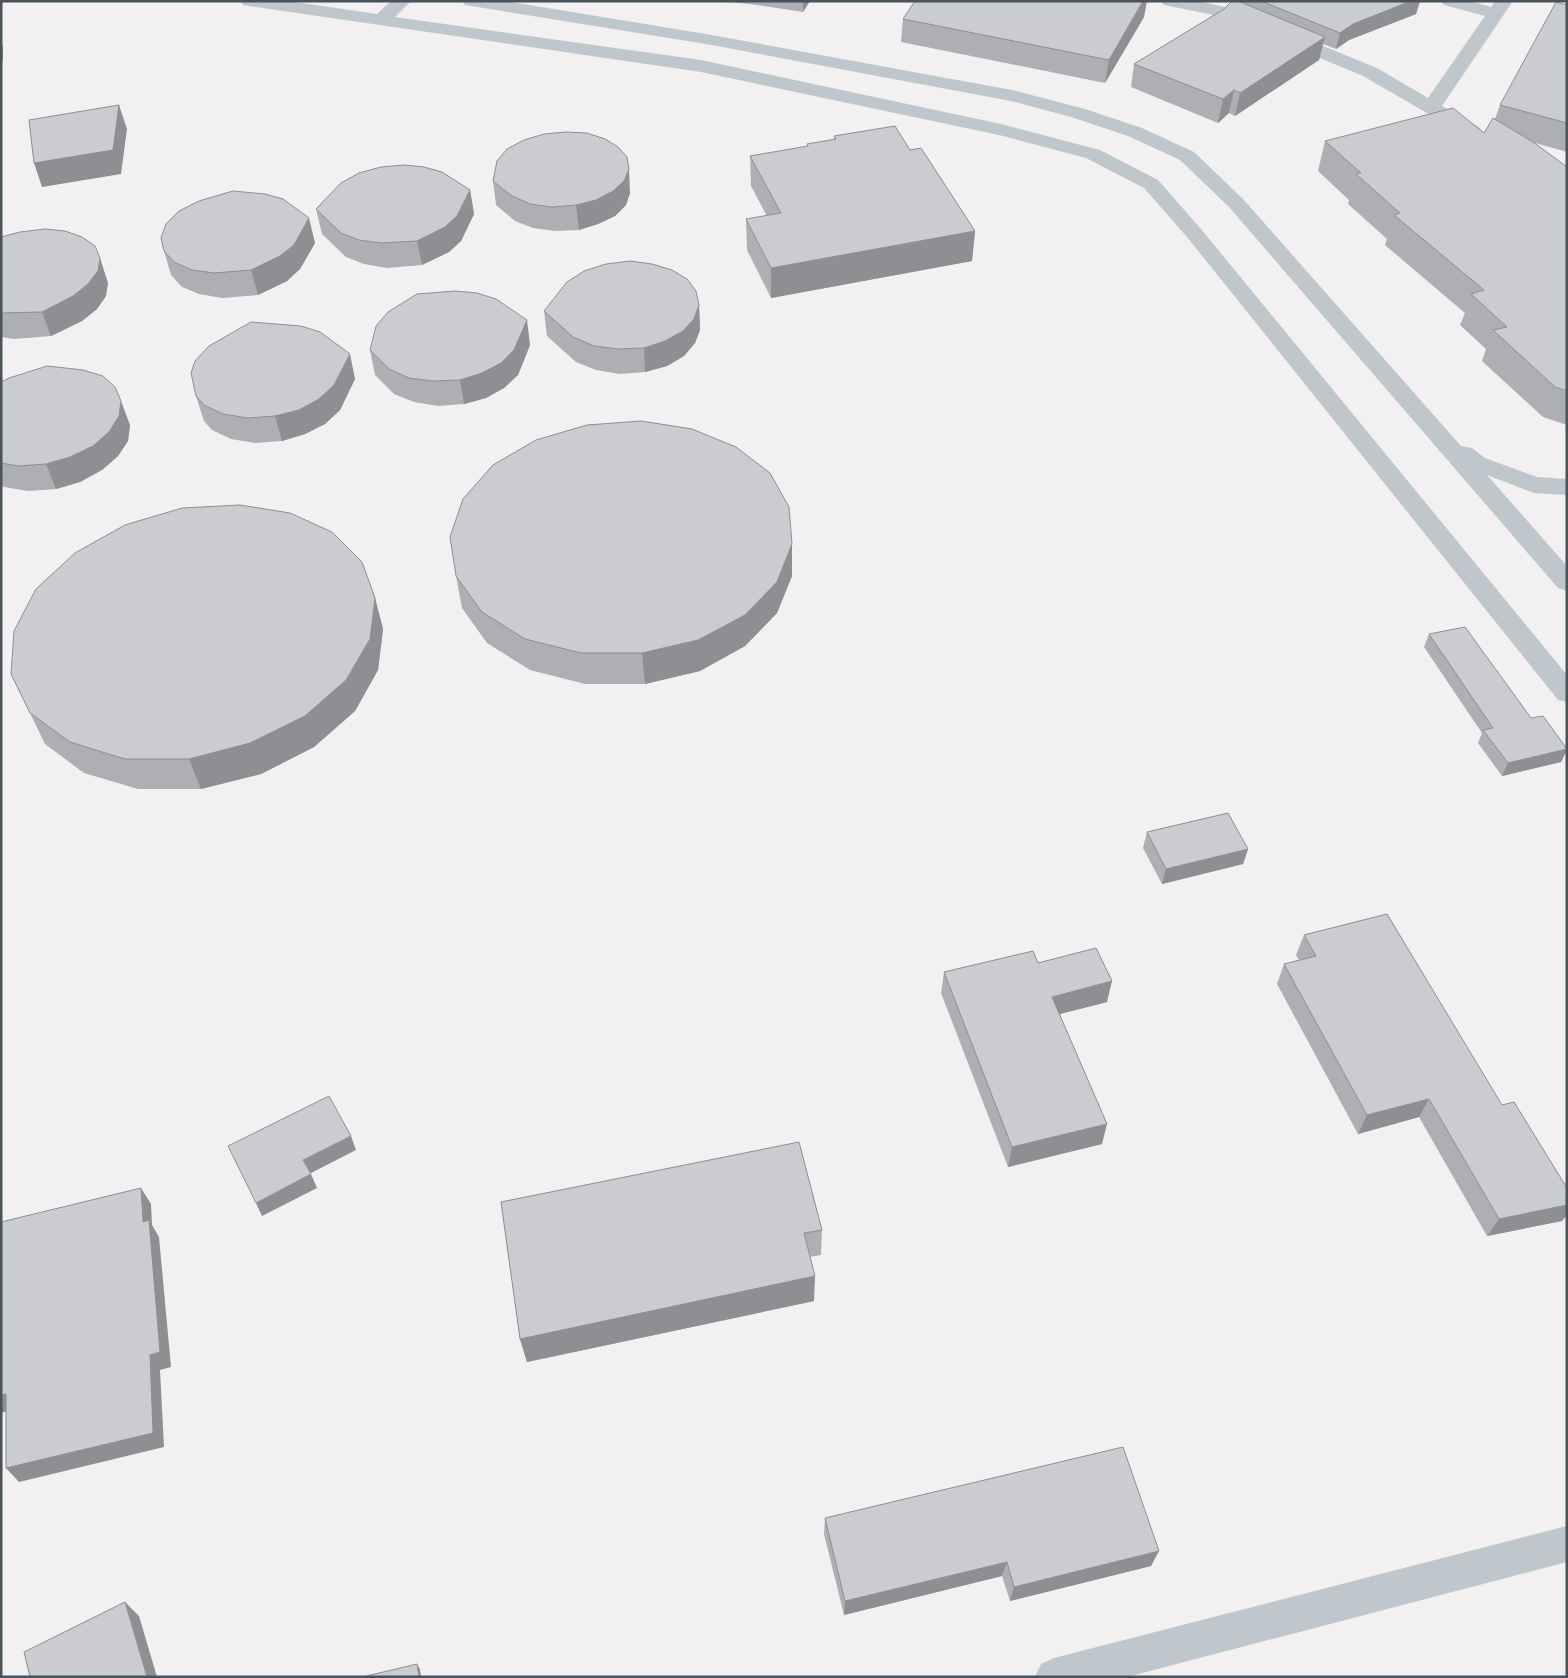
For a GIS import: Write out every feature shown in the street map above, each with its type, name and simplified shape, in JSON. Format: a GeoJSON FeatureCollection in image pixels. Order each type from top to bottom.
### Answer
{"type":"FeatureCollection","features":[{"type":"Feature","properties":{"kind":"street"},"geometry":{"type":"LineString","coordinates":[[249,1],[701,66],[1001,130],[1093,154],[1151,184],[1200,240],[1567,693]]}},
{"type":"Feature","properties":{"kind":"street"},"geometry":{"type":"LineString","coordinates":[[381,20],[402,1]]}},
{"type":"Feature","properties":{"kind":"street"},"geometry":{"type":"LineString","coordinates":[[471,1],[706,39],[1012,96],[1078,113],[1135,132],[1187,156],[1236,203],[1567,582]]}},
{"type":"Feature","properties":{"kind":"street"},"geometry":{"type":"LineString","coordinates":[[1170,1],[1228,7],[1370,72],[1432,106],[1491,142]]}},
{"type":"Feature","properties":{"kind":"street"},"geometry":{"type":"LineString","coordinates":[[1432,106],[1500,7],[1450,1]]}},
{"type":"Feature","properties":{"kind":"street"},"geometry":{"type":"LineString","coordinates":[[1440,435],[1478,463],[1534,486],[1567,487]]}},
{"type":"Feature","properties":{"kind":"street"},"geometry":{"type":"LineString","coordinates":[[1054,1677],[1567,1544]]}},
{"type":"Feature","properties":{"kind":"building"},"geometry":{"type":"Polygon","coordinates":[[[915,1],[1143,1],[1109,60],[903,19],[915,1]]]}},
{"type":"Feature","properties":{"kind":"building"},"geometry":{"type":"Polygon","coordinates":[[[1232,1],[1238,1],[1325,37],[1240,93],[1234,90],[1223,99],[1134,64],[1224,9],[1232,1]]]}},
{"type":"Feature","properties":{"kind":"building"},"geometry":{"type":"Polygon","coordinates":[[[1261,1],[1411,1],[1353,24],[1340,33],[1261,1]]]}},
{"type":"Feature","properties":{"kind":"building"},"geometry":{"type":"Polygon","coordinates":[[[1556,2],[1567,5],[1567,123],[1500,105],[1556,2]]]}},
{"type":"Feature","properties":{"kind":"building"},"geometry":{"type":"Polygon","coordinates":[[[119,105],[113,150],[34,163],[29,120],[119,105]]]}},
{"type":"Feature","properties":{"kind":"building"},"geometry":{"type":"Polygon","coordinates":[[[1453,108],[1484,133],[1493,118],[1533,142],[1567,167],[1567,391],[1555,387],[1493,330],[1507,327],[1471,294],[1484,290],[1394,215],[1400,213],[1356,174],[1361,173],[1325,141],[1453,108]]]}},
{"type":"Feature","properties":{"kind":"building"},"geometry":{"type":"Polygon","coordinates":[[[895,126],[910,150],[921,148],[975,231],[771,268],[746,219],[781,213],[750,156],[808,146],[807,144],[836,139],[834,136],[895,126]]]}},
{"type":"Feature","properties":{"kind":"building"},"geometry":{"type":"Polygon","coordinates":[[[587,133],[605,139],[618,147],[627,157],[629,169],[624,181],[613,191],[596,200],[576,205],[552,207],[530,204],[512,196],[493,181],[497,161],[507,149],[524,140],[544,134],[587,133]]]}},
{"type":"Feature","properties":{"kind":"building"},"geometry":{"type":"Polygon","coordinates":[[[404,165],[424,167],[442,172],[470,190],[457,216],[445,227],[417,241],[382,243],[359,240],[341,233],[316,209],[341,183],[359,173],[381,167],[404,165]]]}},
{"type":"Feature","properties":{"kind":"building"},"geometry":{"type":"Polygon","coordinates":[[[233,191],[265,194],[283,199],[309,218],[294,245],[280,256],[251,270],[214,273],[192,270],[174,262],[164,251],[161,238],[166,224],[179,211],[199,201],[233,191]]]}},
{"type":"Feature","properties":{"kind":"building"},"geometry":{"type":"Polygon","coordinates":[[[45,229],[65,231],[82,237],[95,246],[100,258],[98,271],[88,284],[73,296],[42,312],[1,313],[1,237],[20,232],[45,229]]]}},
{"type":"Feature","properties":{"kind":"building"},"geometry":{"type":"Polygon","coordinates":[[[630,261],[652,264],[672,270],[687,279],[696,291],[699,305],[694,319],[683,331],[665,341],[644,348],[618,349],[594,346],[573,337],[544,311],[567,282],[584,271],[606,264],[630,261]]]}},
{"type":"Feature","properties":{"kind":"building"},"geometry":{"type":"Polygon","coordinates":[[[455,291],[477,293],[496,299],[527,320],[514,350],[501,363],[482,373],[460,380],[433,381],[409,378],[389,369],[370,350],[376,326],[388,312],[417,294],[455,291]]]}},
{"type":"Feature","properties":{"kind":"building"},"geometry":{"type":"Polygon","coordinates":[[[251,322],[301,326],[320,332],[350,354],[334,385],[319,399],[299,410],[275,416],[248,418],[223,414],[204,405],[196,396],[191,373],[195,361],[209,346],[251,322]]]}},
{"type":"Feature","properties":{"kind":"building"},"geometry":{"type":"Polygon","coordinates":[[[47,366],[83,370],[103,376],[115,387],[121,401],[119,416],[109,432],[93,446],[70,457],[46,464],[18,466],[1,463],[1,382],[47,366]]]}},
{"type":"Feature","properties":{"kind":"building"},"geometry":{"type":"Polygon","coordinates":[[[641,421],[692,429],[736,447],[770,473],[789,507],[792,544],[777,582],[745,615],[698,640],[642,653],[581,653],[525,639],[482,612],[456,576],[450,537],[463,499],[493,465],[536,440],[587,425],[641,421]]]}},
{"type":"Feature","properties":{"kind":"building"},"geometry":{"type":"Polygon","coordinates":[[[240,505],[290,513],[332,532],[362,562],[375,598],[370,639],[346,680],[305,716],[250,743],[189,759],[125,759],[70,742],[30,713],[11,674],[14,631],[36,589],[75,553],[125,525],[182,508],[240,505]]]}},
{"type":"Feature","properties":{"kind":"building"},"geometry":{"type":"Polygon","coordinates":[[[1465,627],[1531,718],[1543,716],[1567,749],[1508,763],[1483,730],[1493,728],[1429,634],[1465,627]]]}},
{"type":"Feature","properties":{"kind":"building"},"geometry":{"type":"Polygon","coordinates":[[[1228,813],[1248,849],[1166,869],[1147,832],[1228,813]]]}},
{"type":"Feature","properties":{"kind":"building"},"geometry":{"type":"Polygon","coordinates":[[[1387,914],[1502,1105],[1514,1102],[1567,1188],[1567,1205],[1499,1219],[1429,1099],[1367,1115],[1284,964],[1316,956],[1304,935],[1387,914]]]}},
{"type":"Feature","properties":{"kind":"building"},"geometry":{"type":"Polygon","coordinates":[[[1096,948],[1112,981],[1052,997],[1107,1124],[1012,1147],[944,972],[1033,951],[1038,963],[1096,948]]]}},
{"type":"Feature","properties":{"kind":"building"},"geometry":{"type":"Polygon","coordinates":[[[329,1096],[351,1136],[303,1160],[311,1174],[256,1203],[228,1146],[329,1096]]]}},
{"type":"Feature","properties":{"kind":"building"},"geometry":{"type":"Polygon","coordinates":[[[799,1142],[822,1230],[804,1233],[815,1276],[520,1339],[501,1202],[799,1142]]]}},
{"type":"Feature","properties":{"kind":"building"},"geometry":{"type":"Polygon","coordinates":[[[141,1188],[143,1222],[149,1220],[160,1352],[150,1355],[153,1433],[6,1468],[6,1394],[1,1395],[1,1222],[141,1188]]]}},
{"type":"Feature","properties":{"kind":"building"},"geometry":{"type":"Polygon","coordinates":[[[1123,1447],[1159,1551],[1014,1587],[1007,1562],[845,1601],[825,1518],[1123,1447]]]}},
{"type":"Feature","properties":{"kind":"building"},"geometry":{"type":"Polygon","coordinates":[[[125,1602],[147,1677],[30,1677],[24,1652],[125,1602]]]}},
{"type":"Feature","properties":{"kind":"building"},"geometry":{"type":"Polygon","coordinates":[[[417,1664],[419,1677],[362,1677],[417,1664]]]}}]}
